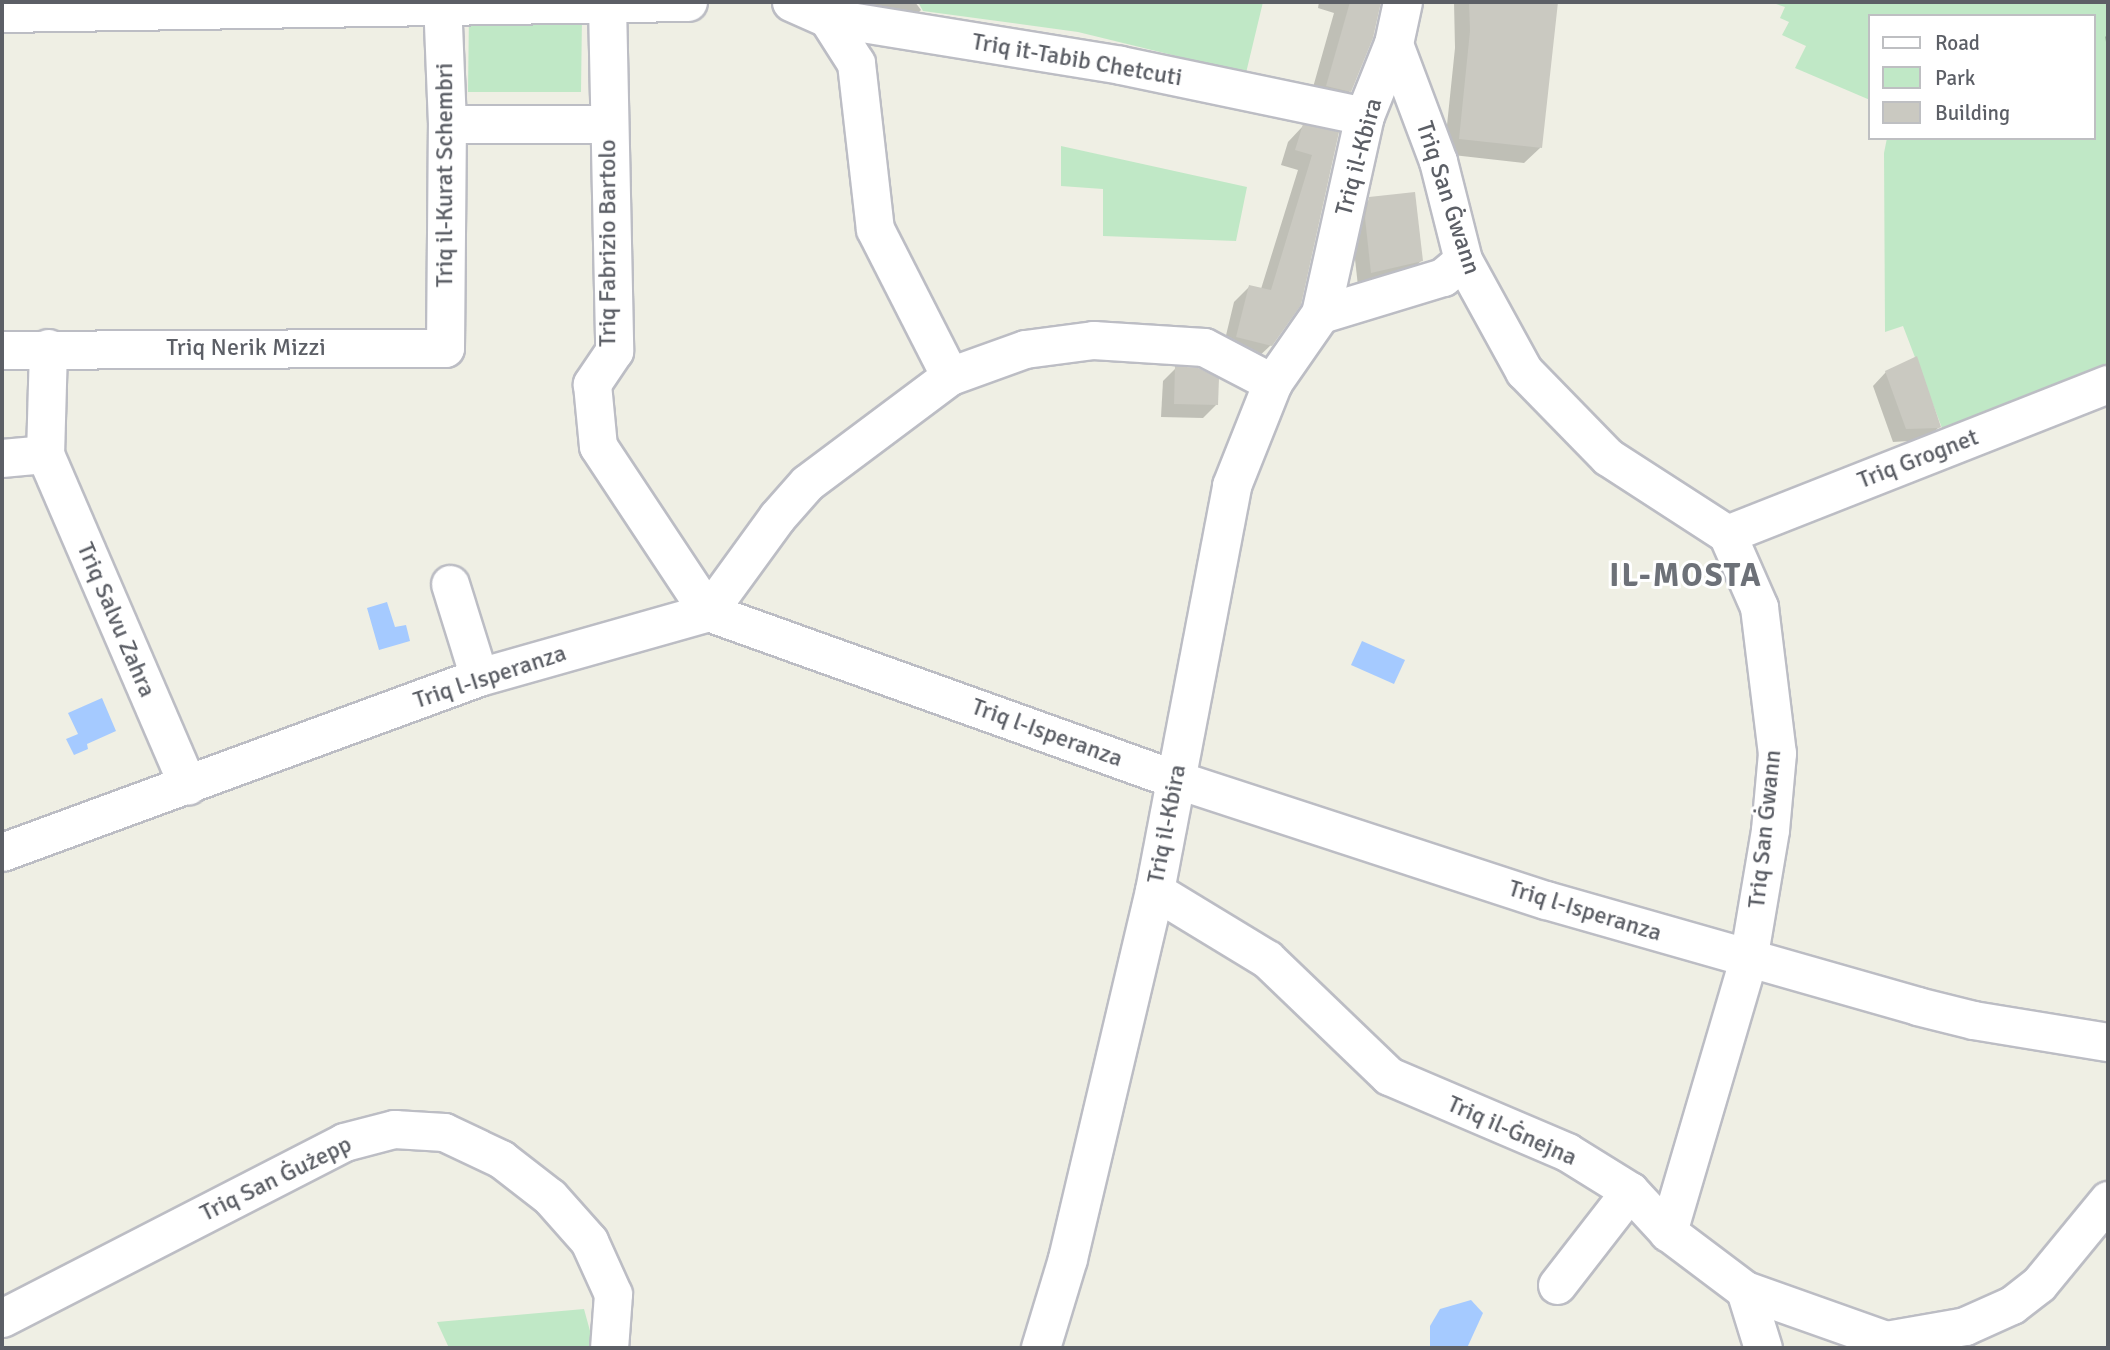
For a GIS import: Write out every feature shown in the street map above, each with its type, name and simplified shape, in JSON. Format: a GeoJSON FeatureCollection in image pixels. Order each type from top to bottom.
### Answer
{"type":"FeatureCollection","features":[{"type":"Feature","properties":{"kind":"main road","name":"Triq il-Kbira"},"geometry":{"type":"LineString","coordinates":[[1041,1348],[1068,1259],[1155,891],[1232,486],[1273,383],[1321,314],[1365,116],[1394,44],[1403,2]]}},
{"type":"Feature","properties":{"kind":"street"},"geometry":{"type":"LineString","coordinates":[[2,13],[688,2]]}},
{"type":"Feature","properties":{"kind":"street","name":"Triq it-Tabib Chetcuti"},"geometry":{"type":"LineString","coordinates":[[791,2],[1120,65],[1365,116]]}},
{"type":"Feature","properties":{"kind":"street","name":"Triq Fabrizio Bartolo"},"geometry":{"type":"LineString","coordinates":[[607,4],[607,124],[614,351],[592,384],[598,446],[708,612]]}},
{"type":"Feature","properties":{"kind":"street","name":"Triq il-Kurat Schembri"},"geometry":{"type":"LineString","coordinates":[[442,5],[447,124],[445,348]]}},
{"type":"Feature","properties":{"kind":"street"},"geometry":{"type":"LineString","coordinates":[[821,9],[856,63],[874,229],[950,376]]}},
{"type":"Feature","properties":{"kind":"street","name":"Triq San Ġwann"},"geometry":{"type":"LineString","coordinates":[[1394,44],[1438,161],[1463,260],[1524,371],[1608,457],[1727,534],[1759,607],[1777,754],[1770,830],[1748,960],[1668,1231]]}},
{"type":"Feature","properties":{"kind":"street"},"geometry":{"type":"LineString","coordinates":[[447,124],[607,124]]}},
{"type":"Feature","properties":{"kind":"street"},"geometry":{"type":"LineString","coordinates":[[1321,314],[1443,277],[1463,260]]}},
{"type":"Feature","properties":{"kind":"street"},"geometry":{"type":"LineString","coordinates":[[708,612],[777,517],[807,484],[950,376],[1025,349],[1093,340],[1204,347],[1273,383]]}},
{"type":"Feature","properties":{"kind":"street"},"geometry":{"type":"LineString","coordinates":[[2,458],[45,454],[48,348]]}},
{"type":"Feature","properties":{"kind":"street","name":"Triq Nerik Mizzi"},"geometry":{"type":"LineString","coordinates":[[2,350],[445,348]]}},
{"type":"Feature","properties":{"kind":"street","name":"Triq Grognet"},"geometry":{"type":"LineString","coordinates":[[1727,534],[2108,384]]}},
{"type":"Feature","properties":{"kind":"street","name":"Triq Salvu Zahra"},"geometry":{"type":"LineString","coordinates":[[45,454],[188,786]]}},
{"type":"Feature","properties":{"kind":"street"},"geometry":{"type":"LineString","coordinates":[[450,584],[479,677]]}},
{"type":"Feature","properties":{"kind":"street","name":"Triq l-Isperanza"},"geometry":{"type":"LineString","coordinates":[[2,852],[188,786],[479,677],[708,612],[1175,779],[1546,900],[1748,960],[1973,1020],[2108,1042]]}},
{"type":"Feature","properties":{"kind":"street","name":"Triq il-Ġnejna"},"geometry":{"type":"LineString","coordinates":[[1155,891],[1268,959],[1389,1076],[1567,1152],[1630,1191],[1668,1231],[1745,1290],[1882,1344]]}},
{"type":"Feature","properties":{"kind":"street","name":"Triq San Ġużepp"},"geometry":{"type":"LineString","coordinates":[[2,1318],[344,1142],[394,1129],[444,1132],[501,1158],[550,1197],[589,1241],[613,1294],[609,1348]]}},
{"type":"Feature","properties":{"kind":"street"},"geometry":{"type":"LineString","coordinates":[[1557,1285],[1630,1191]]}},
{"type":"Feature","properties":{"kind":"street"},"geometry":{"type":"LineString","coordinates":[[1882,1344],[1974,1337],[2039,1284],[2108,1200]]}},
{"type":"Feature","properties":{"kind":"street"},"geometry":{"type":"LineString","coordinates":[[1745,1290],[1763,1348]]}},
{"type":"Feature","properties":{"kind":"green space"},"geometry":{"type":"Polygon","coordinates":[[[918,2],[1263,2],[1246,73],[1078,32],[923,11],[918,2]]]}},
{"type":"Feature","properties":{"kind":"green space"},"geometry":{"type":"Polygon","coordinates":[[[1770,2],[2108,2],[2108,364],[1942,428],[1903,326],[1885,332],[1884,153],[1887,140],[2096,140],[2096,14],[1868,14],[1868,99],[1795,68],[1806,46],[1782,35],[1789,22],[1780,18],[1785,7],[1770,2]]]}},
{"type":"Feature","properties":{"kind":"green space"},"geometry":{"type":"Polygon","coordinates":[[[469,14],[582,15],[581,92],[468,92],[469,14]]]}},
{"type":"Feature","properties":{"kind":"green space"},"geometry":{"type":"Polygon","coordinates":[[[1061,146],[1247,187],[1236,241],[1103,236],[1103,189],[1061,186],[1061,146]]]}},
{"type":"Feature","properties":{"kind":"green space"},"geometry":{"type":"Polygon","coordinates":[[[584,1309],[593,1342],[591,1348],[449,1348],[437,1322],[584,1309]]]}},
{"type":"Feature","properties":{"kind":"water"},"geometry":{"type":"Polygon","coordinates":[[[387,602],[395,627],[406,625],[410,641],[379,650],[367,608],[387,602]]]}},
{"type":"Feature","properties":{"kind":"water"},"geometry":{"type":"Polygon","coordinates":[[[1362,641],[1405,660],[1394,684],[1351,665],[1362,641]]]}},
{"type":"Feature","properties":{"kind":"water"},"geometry":{"type":"Polygon","coordinates":[[[102,698],[116,731],[87,744],[88,749],[74,755],[66,739],[78,734],[68,713],[102,698]]]}},
{"type":"Feature","properties":{"kind":"water"},"geometry":{"type":"Polygon","coordinates":[[[1471,1300],[1483,1313],[1467,1348],[1430,1348],[1430,1326],[1440,1309],[1471,1300]]]}},
{"type":"Feature","properties":{"kind":"building"},"geometry":{"type":"Polygon","coordinates":[[[1350,2],[1381,2],[1373,38],[1351,92],[1326,86],[1350,2]]]}},
{"type":"Feature","properties":{"kind":"building"},"geometry":{"type":"Polygon","coordinates":[[[1469,2],[1558,2],[1542,148],[1459,139],[1470,31],[1469,2]]]}},
{"type":"Feature","properties":{"kind":"building"},"geometry":{"type":"Polygon","coordinates":[[[1303,124],[1339,132],[1301,305],[1272,346],[1236,337],[1249,285],[1271,290],[1312,155],[1295,150],[1303,124]]]}},
{"type":"Feature","properties":{"kind":"building"},"geometry":{"type":"Polygon","coordinates":[[[1415,192],[1423,261],[1371,273],[1365,218],[1369,197],[1415,192]]]}},
{"type":"Feature","properties":{"kind":"building"},"geometry":{"type":"Polygon","coordinates":[[[1917,356],[1941,427],[1939,428],[1906,429],[1885,371],[1917,356]]]}},
{"type":"Feature","properties":{"kind":"building"},"geometry":{"type":"Polygon","coordinates":[[[1175,366],[1198,368],[1219,378],[1218,405],[1174,404],[1175,366]]]}},
{"type":"Feature","properties":{"kind":"district","name":"IL-MOSTA"},"geometry":{"type":"Point","coordinates":[1686,576]}}]}
